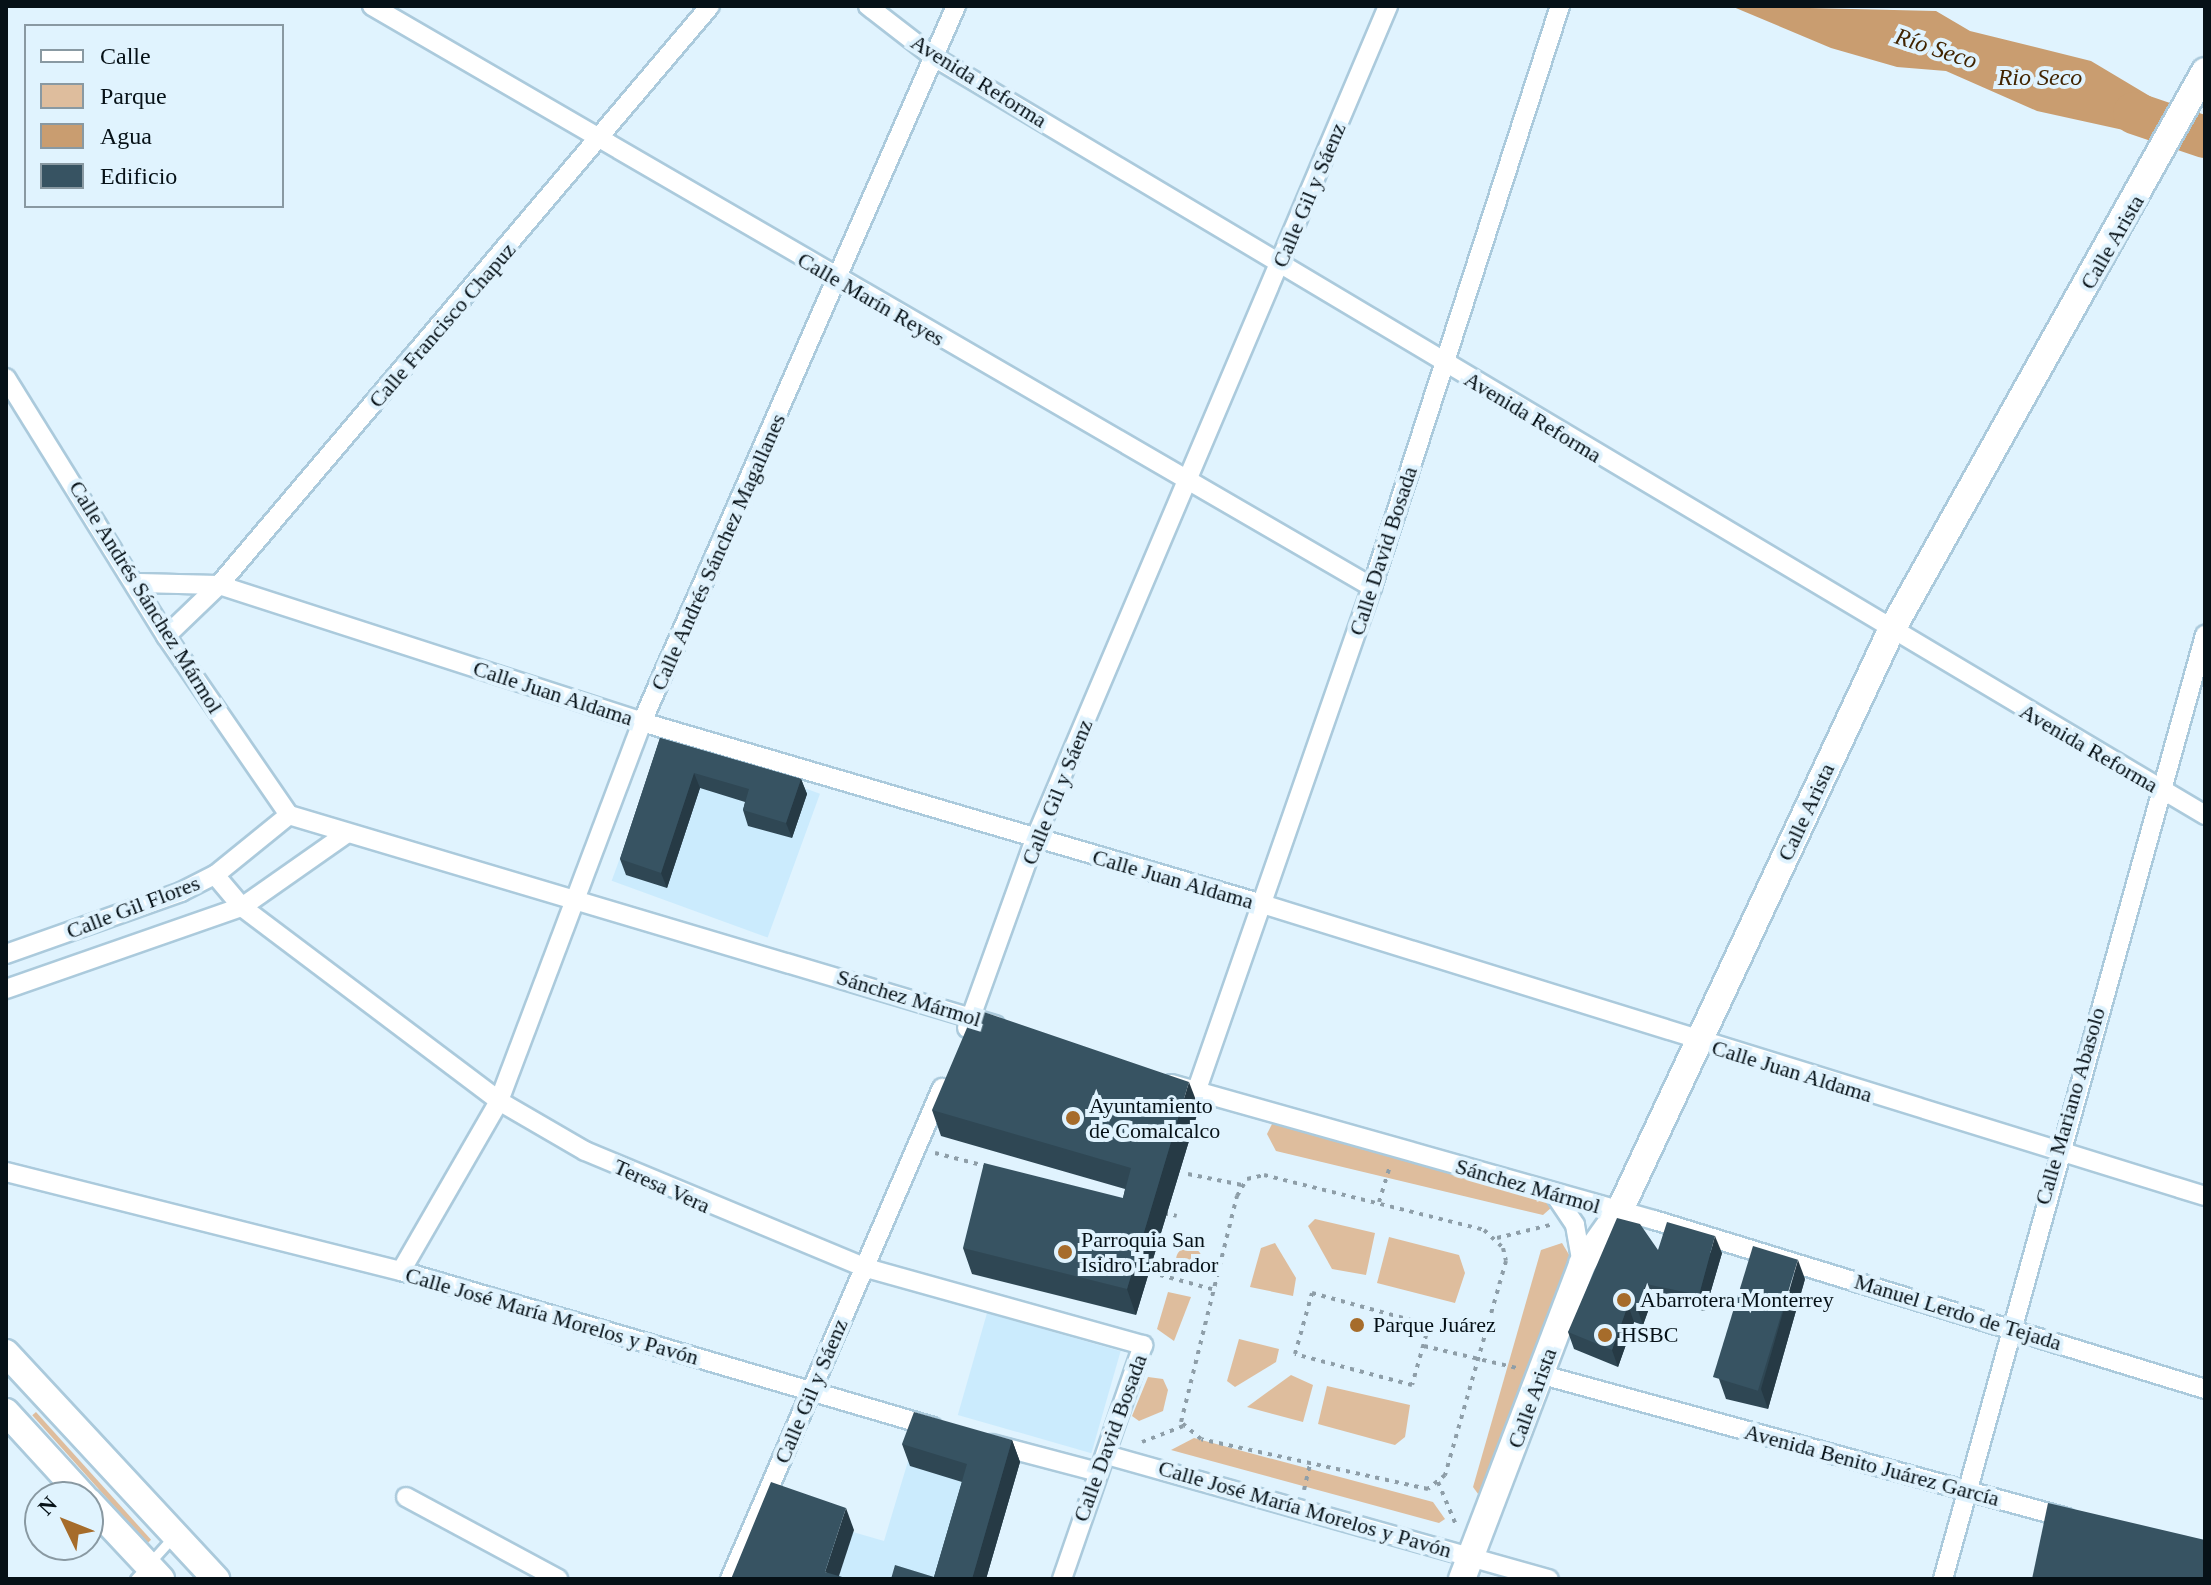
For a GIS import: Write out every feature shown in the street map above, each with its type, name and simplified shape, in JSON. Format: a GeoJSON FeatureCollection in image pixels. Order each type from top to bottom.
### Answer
{"type":"FeatureCollection","features":[{"type":"Feature","properties":{"kind":"street","name":"Calle Marín Reyes"},"geometry":{"type":"LineString","coordinates":[[372,6],[598,142],[1185,483],[1372,587]]}},
{"type":"Feature","properties":{"kind":"street","name":"Calle Francisco Chapuz"},"geometry":{"type":"LineString","coordinates":[[166,636],[219,585],[598,142],[710,6]]}},
{"type":"Feature","properties":{"kind":"street","name":"Avenida Reforma"},"geometry":{"type":"LineString","coordinates":[[868,6],[934,57],[1890,633],[2205,815]]}},
{"type":"Feature","properties":{"kind":"street","name":"Calle Andrés Sánchez Magallanes"},"geometry":{"type":"LineString","coordinates":[[401,1271],[499,1101],[572,896],[642,722],[956,6]]}},
{"type":"Feature","properties":{"kind":"street","name":"Calle Gil y Sáenz"},"geometry":{"type":"LineString","coordinates":[[730,1579],[972,1017],[1035,839],[1388,6]]}},
{"type":"Feature","properties":{"kind":"street","name":"Calle David Bosada"},"geometry":{"type":"LineString","coordinates":[[1196,1092],[1259,903],[1372,587],[1560,6]]}},
{"type":"Feature","properties":{"kind":"street","name":"Calle Arista"},"geometry":{"type":"LineString","coordinates":[[1466,1568],[1582,1264],[1619,1212],[1890,633],[2141,191],[2205,71]]}},
{"type":"Feature","properties":{"kind":"street","name":"Calle Andrés Sánchez Mármol"},"geometry":{"type":"LineString","coordinates":[[9,389],[138,583],[166,636],[289,815]]}},
{"type":"Feature","properties":{"kind":"street","name":"Calle Juan Aldama"},"geometry":{"type":"LineString","coordinates":[[138,583],[219,585],[642,722],[1259,903],[1697,1042],[2205,1196]]}},
{"type":"Feature","properties":{"kind":"street","name":"Calle Mariano Abasolo"},"geometry":{"type":"LineString","coordinates":[[1943,1579],[2008,1327],[2158,788],[2200,672],[2205,635]]}},
{"type":"Feature","properties":{"kind":"street","name":"Sánchez Mármol"},"geometry":{"type":"LineString","coordinates":[[289,815],[346,834],[572,896],[1016,1032]]}},
{"type":"Feature","properties":{"kind":"street","name":"Calle Gil Flores"},"geometry":{"type":"LineString","coordinates":[[6,954],[215,875],[289,815]]}},
{"type":"Feature","properties":{"kind":"street"},"geometry":{"type":"LineString","coordinates":[[6,989],[242,907],[346,834]]}},
{"type":"Feature","properties":{"kind":"street","name":"Teresa Vera"},"geometry":{"type":"LineString","coordinates":[[215,875],[242,907],[499,1101],[673,1193],[863,1267],[1141,1343]]}},
{"type":"Feature","properties":{"kind":"street","name":"Sánchez Mármol"},"geometry":{"type":"LineString","coordinates":[[1151,1077],[1619,1212]]}},
{"type":"Feature","properties":{"kind":"street","name":"Calle José María Morelos y Pavón"},"geometry":{"type":"LineString","coordinates":[[6,1172],[401,1271],[947,1431]]}},
{"type":"Feature","properties":{"kind":"street"},"geometry":{"type":"LineString","coordinates":[[1555,1195],[1572,1219],[1582,1264]]}},
{"type":"Feature","properties":{"kind":"street","name":"Manuel Lerdo de Tejada"},"geometry":{"type":"LineString","coordinates":[[1619,1212],[2205,1389]]}},
{"type":"Feature","properties":{"kind":"street","name":"Calle David Bosada"},"geometry":{"type":"LineString","coordinates":[[1062,1579],[1094,1471],[1107,1455],[1141,1343]]}},
{"type":"Feature","properties":{"kind":"street"},"geometry":{"type":"LineString","coordinates":[[14,1366],[216,1579]]}},
{"type":"Feature","properties":{"kind":"street","name":"Avenida Benito Juárez García"},"geometry":{"type":"LineString","coordinates":[[1539,1374],[2085,1523]]}},
{"type":"Feature","properties":{"kind":"street"},"geometry":{"type":"LineString","coordinates":[[6,1412],[69,1481]]}},
{"type":"Feature","properties":{"kind":"street"},"geometry":{"type":"LineString","coordinates":[[977,1439],[1094,1471]]}},
{"type":"Feature","properties":{"kind":"street","name":"Calle José María Morelos y Pavón"},"geometry":{"type":"LineString","coordinates":[[1107,1455],[1466,1568],[1549,1579]]}},
{"type":"Feature","properties":{"kind":"street"},"geometry":{"type":"LineString","coordinates":[[406,1497],[558,1579]]}},
{"type":"Feature","properties":{"kind":"street"},"geometry":{"type":"LineString","coordinates":[[104,1521],[148,1574]]}},
{"type":"Feature","properties":{"kind":"lane"},"geometry":{"type":"LineString","coordinates":[[148,1574],[173,1537]]}},
{"type":"Feature","properties":{"kind":"path"},"geometry":{"type":"LineString","coordinates":[[917,1148],[1001,1170]]}},
{"type":"Feature","properties":{"kind":"path"},"geometry":{"type":"LineString","coordinates":[[1379,1202],[1396,1148]]}},
{"type":"Feature","properties":{"kind":"path"},"geometry":{"type":"LineString","coordinates":[[1188,1174],[1242,1185],[1264,1175],[1379,1202],[1495,1239],[1572,1219]]}},
{"type":"Feature","properties":{"kind":"path"},"geometry":{"type":"LineString","coordinates":[[1242,1185],[1179,1413],[1184,1426],[1201,1439],[1416,1491],[1438,1482]]}},
{"type":"Feature","properties":{"kind":"path"},"geometry":{"type":"LineString","coordinates":[[1147,1208],[1177,1216]]}},
{"type":"Feature","properties":{"kind":"path"},"geometry":{"type":"LineString","coordinates":[[1466,1568],[1438,1482],[1506,1261],[1495,1239]]}},
{"type":"Feature","properties":{"kind":"path"},"geometry":{"type":"LineString","coordinates":[[1160,1275],[1212,1289]]}},
{"type":"Feature","properties":{"kind":"path"},"geometry":{"type":"LineString","coordinates":[[1312,1293],[1429,1325],[1423,1345],[1412,1385],[1295,1354],[1312,1293]]}},
{"type":"Feature","properties":{"kind":"path"},"geometry":{"type":"LineString","coordinates":[[1423,1345],[1539,1374]]}},
{"type":"Feature","properties":{"kind":"path"},"geometry":{"type":"LineString","coordinates":[[1107,1455],[1184,1426]]}},
{"type":"Feature","properties":{"kind":"shaded area"},"geometry":{"type":"Polygon","coordinates":[[[664,737],[820,794],[768,938],[612,881],[664,737]]]}},
{"type":"Feature","properties":{"kind":"shaded area"},"geometry":{"type":"Polygon","coordinates":[[[987,1313],[1121,1351],[1091,1453],[958,1415],[987,1313]]]}},
{"type":"Feature","properties":{"kind":"shaded area"},"geometry":{"type":"Polygon","coordinates":[[[918,1428],[1021,1458],[986,1579],[748,1579],[853,1532],[884,1541],[918,1428]]]}},
{"type":"Feature","properties":{"kind":"green space"},"geometry":{"type":"Polygon","coordinates":[[[1273,1122],[1547,1202],[1552,1207],[1543,1215],[1276,1151],[1267,1134],[1273,1122]]]}},
{"type":"Feature","properties":{"kind":"green space"},"geometry":{"type":"Polygon","coordinates":[[[1315,1219],[1375,1233],[1366,1275],[1332,1269],[1308,1226],[1315,1219]]]}},
{"type":"Feature","properties":{"kind":"green space"},"geometry":{"type":"Polygon","coordinates":[[[1389,1237],[1459,1255],[1465,1273],[1455,1303],[1377,1283],[1389,1237]]]}},
{"type":"Feature","properties":{"kind":"green space"},"geometry":{"type":"Polygon","coordinates":[[[1275,1243],[1296,1278],[1293,1296],[1250,1287],[1261,1248],[1275,1243]]]}},
{"type":"Feature","properties":{"kind":"green space"},"geometry":{"type":"Polygon","coordinates":[[[1562,1243],[1574,1263],[1481,1498],[1473,1487],[1541,1250],[1562,1243]]]}},
{"type":"Feature","properties":{"kind":"green space"},"geometry":{"type":"Polygon","coordinates":[[[1189,1247],[1198,1251],[1202,1260],[1198,1269],[1189,1273],[1180,1269],[1176,1260],[1180,1251],[1189,1247]]]}},
{"type":"Feature","properties":{"kind":"green space"},"geometry":{"type":"Polygon","coordinates":[[[1168,1292],[1191,1297],[1174,1341],[1157,1329],[1168,1292]]]}},
{"type":"Feature","properties":{"kind":"green space"},"geometry":{"type":"Polygon","coordinates":[[[1239,1339],[1279,1349],[1276,1362],[1235,1387],[1227,1381],[1239,1339]]]}},
{"type":"Feature","properties":{"kind":"green space"},"geometry":{"type":"Polygon","coordinates":[[[1291,1375],[1313,1385],[1303,1422],[1247,1407],[1291,1375]]]}},
{"type":"Feature","properties":{"kind":"green space"},"geometry":{"type":"Polygon","coordinates":[[[1148,1377],[1163,1379],[1168,1390],[1163,1411],[1139,1421],[1132,1416],[1148,1377]]]}},
{"type":"Feature","properties":{"kind":"green space"},"geometry":{"type":"Polygon","coordinates":[[[1327,1386],[1410,1405],[1405,1437],[1395,1445],[1318,1424],[1327,1386]]]}},
{"type":"Feature","properties":{"kind":"green space"},"geometry":{"type":"Polygon","coordinates":[[[36,1412],[98,1481],[91,1481],[32,1415],[36,1412]]]}},
{"type":"Feature","properties":{"kind":"green space"},"geometry":{"type":"Polygon","coordinates":[[[1194,1438],[1433,1502],[1445,1519],[1439,1523],[1171,1450],[1194,1438]]]}},
{"type":"Feature","properties":{"kind":"green space"},"geometry":{"type":"Polygon","coordinates":[[[104,1488],[151,1540],[147,1543],[104,1495],[104,1488]]]}},
{"type":"Feature","properties":{"kind":"water","name":"Rio Seco"},"geometry":{"type":"Polygon","coordinates":[[[1731,6],[1936,11],[1970,31],[2091,61],[2158,101],[2161,122],[2137,133],[2037,111],[1946,71],[1897,67],[1831,48],[1731,6]]]}},
{"type":"Feature","properties":{"kind":"building"},"geometry":{"type":"Polygon","coordinates":[[[660,738],[801,779],[786,823],[743,810],[749,789],[694,773],[661,873],[620,859],[660,738]]]}},
{"type":"Feature","properties":{"kind":"building"},"geometry":{"type":"Polygon","coordinates":[[[975,1009],[1189,1082],[1127,1289],[963,1248],[984,1163],[1123,1198],[1131,1168],[932,1110],[975,1009]]]}},
{"type":"Feature","properties":{"kind":"building"},"geometry":{"type":"Polygon","coordinates":[[[1617,1218],[1640,1224],[1658,1250],[1667,1222],[1715,1236],[1699,1295],[1646,1284],[1637,1308],[1628,1305],[1612,1350],[1568,1332],[1617,1218]]]}},
{"type":"Feature","properties":{"kind":"building"},"geometry":{"type":"Polygon","coordinates":[[[1753,1246],[1798,1260],[1758,1391],[1713,1377],[1753,1246]]]}},
{"type":"Feature","properties":{"kind":"building"},"geometry":{"type":"Polygon","coordinates":[[[914,1412],[1012,1440],[972,1579],[891,1579],[895,1565],[934,1577],[967,1464],[902,1444],[914,1412]]]}},
{"type":"Feature","properties":{"kind":"building"},"geometry":{"type":"Polygon","coordinates":[[[771,1482],[846,1508],[825,1572],[849,1579],[731,1579],[771,1482]]]}},
{"type":"Feature","properties":{"kind":"building"},"geometry":{"type":"Polygon","coordinates":[[[2048,1503],[2205,1540],[2205,1579],[2032,1579],[2048,1503]]]}},
{"type":"Feature","properties":{"kind":"waterway","name":"Río Seco"},"geometry":{"type":"LineString","coordinates":[[2134,113],[2205,137]]}},
{"type":"Feature","properties":{"kind":"place","name":"Ayuntamiento de Comalcalco"},"geometry":{"type":"Point","coordinates":[1073,1118]}},
{"type":"Feature","properties":{"kind":"place","name":"Parroquia San Isidro Labrador"},"geometry":{"type":"Point","coordinates":[1065,1252]}},
{"type":"Feature","properties":{"kind":"place","name":"Abarrotera Monterrey"},"geometry":{"type":"Point","coordinates":[1624,1300]}},
{"type":"Feature","properties":{"kind":"place","name":"Parque Juárez"},"geometry":{"type":"Point","coordinates":[1357,1325]}},
{"type":"Feature","properties":{"kind":"place","name":"HSBC"},"geometry":{"type":"Point","coordinates":[1605,1335]}}]}
